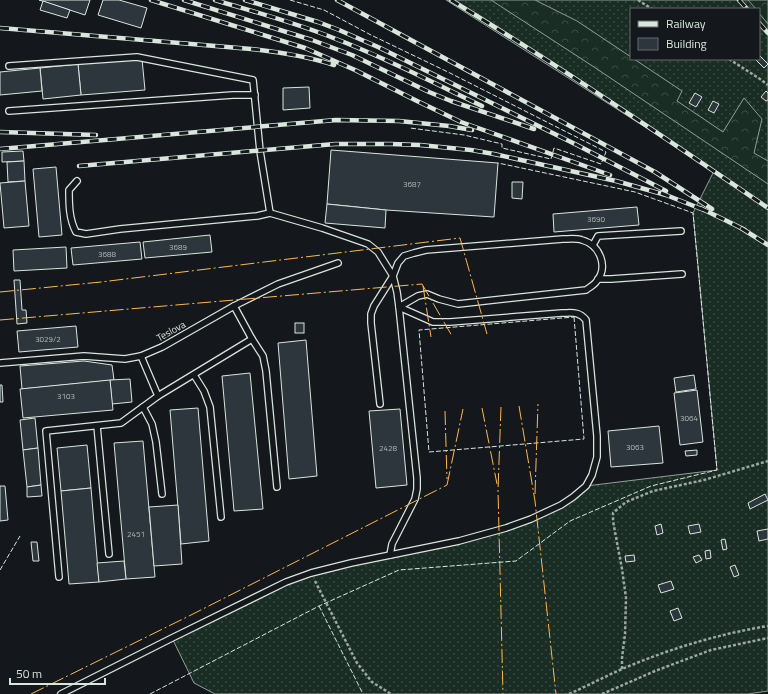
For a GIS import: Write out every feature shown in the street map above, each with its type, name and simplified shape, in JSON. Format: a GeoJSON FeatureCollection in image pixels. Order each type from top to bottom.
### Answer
{"type":"FeatureCollection","features":[{"type":"Feature","properties":{"kind":"lane"},"geometry":{"type":"LineString","coordinates":[[10,66],[138,57],[253,80],[260,150],[270,213]]}},
{"type":"Feature","properties":{"kind":"lane"},"geometry":{"type":"LineString","coordinates":[[9,111],[232,95],[255,96]]}},
{"type":"Feature","properties":{"kind":"lane"},"geometry":{"type":"LineString","coordinates":[[77,182],[69,190],[70,208],[73,225],[76,232],[86,234],[120,229],[257,216],[270,213],[322,228],[368,244],[378,252],[393,276],[397,292],[417,478],[415,499],[392,544],[390,555]]}},
{"type":"Feature","properties":{"kind":"lane"},"geometry":{"type":"LineString","coordinates":[[593,245],[598,236],[681,231]]}},
{"type":"Feature","properties":{"kind":"lane"},"geometry":{"type":"LineString","coordinates":[[380,404],[371,314],[374,306],[393,276],[398,263],[404,256],[414,252],[426,250],[563,239],[581,239],[593,245],[600,253],[602,264],[601,273],[596,283],[586,290],[458,304],[427,294],[418,296],[399,307]]}},
{"type":"Feature","properties":{"kind":"lane","name":"Teslova"},"geometry":{"type":"LineString","coordinates":[[0,363],[84,356],[125,359],[141,356],[162,347],[234,306],[278,284],[338,263]]}},
{"type":"Feature","properties":{"kind":"lane"},"geometry":{"type":"LineString","coordinates":[[598,278],[611,279],[682,274]]}},
{"type":"Feature","properties":{"kind":"lane"},"geometry":{"type":"LineString","coordinates":[[234,306],[262,356],[266,371],[277,487]]}},
{"type":"Feature","properties":{"kind":"lane"},"geometry":{"type":"LineString","coordinates":[[61,694],[286,582],[311,573],[459,541],[506,528],[531,519],[561,505],[586,486],[592,475],[596,457],[597,436],[586,320],[582,316],[576,313],[562,313],[433,322],[399,307]]}},
{"type":"Feature","properties":{"kind":"lane"},"geometry":{"type":"LineString","coordinates":[[59,577],[46,431],[121,423],[158,396],[252,339]]}},
{"type":"Feature","properties":{"kind":"lane"},"geometry":{"type":"LineString","coordinates":[[141,356],[158,396]]}},
{"type":"Feature","properties":{"kind":"lane"},"geometry":{"type":"LineString","coordinates":[[194,375],[204,391],[210,407],[221,517]]}},
{"type":"Feature","properties":{"kind":"lane"},"geometry":{"type":"LineString","coordinates":[[143,407],[152,424],[156,442],[162,494]]}},
{"type":"Feature","properties":{"kind":"lane"},"geometry":{"type":"LineString","coordinates":[[97,426],[109,554]]}},
{"type":"Feature","properties":{"kind":"path"},"geometry":{"type":"LineString","coordinates":[[638,0],[650,8]]}},
{"type":"Feature","properties":{"kind":"path"},"geometry":{"type":"LineString","coordinates":[[731,60],[768,85]]}},
{"type":"Feature","properties":{"kind":"path"},"geometry":{"type":"LineString","coordinates":[[622,669],[626,598],[622,569],[612,521],[613,512],[626,502],[653,492],[704,480],[768,461]]}},
{"type":"Feature","properties":{"kind":"path"},"geometry":{"type":"LineString","coordinates":[[311,573],[357,663],[372,682],[391,694]]}},
{"type":"Feature","properties":{"kind":"path"},"geometry":{"type":"LineString","coordinates":[[570,694],[622,669],[679,647],[715,636],[768,626]]}},
{"type":"Feature","properties":{"kind":"path"},"geometry":{"type":"LineString","coordinates":[[602,694],[655,671],[711,650],[768,638]]}},
{"type":"Feature","properties":{"kind":"green space"},"geometry":{"type":"Polygon","coordinates":[[[446,0],[768,0],[768,691],[748,694],[215,694],[194,683],[172,638],[311,573],[506,528],[561,505],[586,486],[717,470],[693,213],[714,171],[446,0]]]}},
{"type":"Feature","properties":{"kind":"green space"},"geometry":{"type":"Polygon","coordinates":[[[491,0],[535,0],[577,21],[630,56],[630,60],[636,60],[682,91],[677,101],[723,132],[744,98],[762,119],[754,153],[768,161],[768,184],[491,0]]]}},
{"type":"Feature","properties":{"kind":"green space"},"geometry":{"type":"Polygon","coordinates":[[[748,0],[768,0],[768,24],[760,14],[760,8],[755,8],[748,0]]]}},
{"type":"Feature","properties":{"kind":"building"},"geometry":{"type":"Polygon","coordinates":[[[39,0],[90,0],[85,15],[39,0]]]}},
{"type":"Feature","properties":{"kind":"building"},"geometry":{"type":"Polygon","coordinates":[[[103,0],[119,0],[147,8],[141,28],[98,15],[103,0]]]}},
{"type":"Feature","properties":{"kind":"building"},"geometry":{"type":"Polygon","coordinates":[[[43,1],[70,10],[67,18],[40,10],[43,1]]]}},
{"type":"Feature","properties":{"kind":"building"},"geometry":{"type":"Polygon","coordinates":[[[760,56],[768,64],[764,68],[756,60],[760,60],[760,56]]]}},
{"type":"Feature","properties":{"kind":"building"},"geometry":{"type":"Polygon","coordinates":[[[142,59],[145,90],[81,95],[78,64],[142,59]]]}},
{"type":"Feature","properties":{"kind":"building"},"geometry":{"type":"Polygon","coordinates":[[[78,64],[81,95],[43,99],[40,68],[78,64]]]}},
{"type":"Feature","properties":{"kind":"building"},"geometry":{"type":"Polygon","coordinates":[[[40,68],[42,91],[0,95],[0,72],[40,68]]]}},
{"type":"Feature","properties":{"kind":"building"},"geometry":{"type":"Polygon","coordinates":[[[309,87],[310,108],[283,110],[283,88],[309,87]]]}},
{"type":"Feature","properties":{"kind":"building"},"geometry":{"type":"Polygon","coordinates":[[[766,91],[768,93],[768,100],[766,101],[761,97],[766,91]]]}},
{"type":"Feature","properties":{"kind":"building"},"geometry":{"type":"Polygon","coordinates":[[[695,93],[702,97],[696,107],[689,103],[695,93]]]}},
{"type":"Feature","properties":{"kind":"building"},"geometry":{"type":"Polygon","coordinates":[[[713,101],[719,104],[714,113],[708,110],[713,101]]]}},
{"type":"Feature","properties":{"kind":"building"},"geometry":{"type":"Polygon","coordinates":[[[331,150],[498,163],[494,217],[386,210],[327,204],[331,150]]]}},
{"type":"Feature","properties":{"kind":"building"},"geometry":{"type":"Polygon","coordinates":[[[23,151],[24,161],[2,162],[2,152],[23,151]]]}},
{"type":"Feature","properties":{"kind":"building"},"geometry":{"type":"Polygon","coordinates":[[[24,161],[25,181],[8,182],[7,162],[24,161]]]}},
{"type":"Feature","properties":{"kind":"building"},"geometry":{"type":"Polygon","coordinates":[[[56,167],[62,235],[39,237],[33,169],[56,167]]]}},
{"type":"Feature","properties":{"kind":"building"},"geometry":{"type":"Polygon","coordinates":[[[25,181],[29,226],[4,228],[0,183],[25,181]]]}},
{"type":"Feature","properties":{"kind":"building"},"geometry":{"type":"Polygon","coordinates":[[[512,182],[523,182],[522,199],[512,198],[512,182]]]}},
{"type":"Feature","properties":{"kind":"building"},"geometry":{"type":"Polygon","coordinates":[[[327,204],[386,210],[385,228],[325,223],[327,204]]]}},
{"type":"Feature","properties":{"kind":"building"},"geometry":{"type":"Polygon","coordinates":[[[637,207],[639,225],[554,232],[553,214],[637,207]]]}},
{"type":"Feature","properties":{"kind":"building"},"geometry":{"type":"Polygon","coordinates":[[[210,235],[212,252],[145,258],[143,242],[210,235]]]}},
{"type":"Feature","properties":{"kind":"building"},"geometry":{"type":"Polygon","coordinates":[[[140,242],[142,259],[73,265],[71,248],[140,242]]]}},
{"type":"Feature","properties":{"kind":"building"},"geometry":{"type":"Polygon","coordinates":[[[66,247],[67,268],[14,271],[13,250],[66,247]]]}},
{"type":"Feature","properties":{"kind":"building"},"geometry":{"type":"Polygon","coordinates":[[[14,280],[20,280],[22,310],[26,310],[27,323],[17,324],[14,280]]]}},
{"type":"Feature","properties":{"kind":"building"},"geometry":{"type":"Polygon","coordinates":[[[295,323],[304,323],[304,333],[295,333],[295,323]]]}},
{"type":"Feature","properties":{"kind":"building"},"geometry":{"type":"Polygon","coordinates":[[[76,326],[78,347],[19,352],[17,331],[76,326]]]}},
{"type":"Feature","properties":{"kind":"building"},"geometry":{"type":"Polygon","coordinates":[[[306,340],[317,476],[289,479],[278,343],[306,340]]]}},
{"type":"Feature","properties":{"kind":"building"},"geometry":{"type":"Polygon","coordinates":[[[84,361],[112,365],[114,380],[22,389],[20,366],[84,361]]]}},
{"type":"Feature","properties":{"kind":"building"},"geometry":{"type":"Polygon","coordinates":[[[250,373],[263,509],[234,511],[222,376],[250,373]]]}},
{"type":"Feature","properties":{"kind":"building"},"geometry":{"type":"Polygon","coordinates":[[[694,375],[696,389],[676,392],[674,378],[694,375]]]}},
{"type":"Feature","properties":{"kind":"building"},"geometry":{"type":"Polygon","coordinates":[[[130,379],[132,402],[112,404],[110,380],[130,379]]]}},
{"type":"Feature","properties":{"kind":"building"},"geometry":{"type":"Polygon","coordinates":[[[110,380],[113,410],[23,418],[20,389],[110,380]]]}},
{"type":"Feature","properties":{"kind":"building"},"geometry":{"type":"Polygon","coordinates":[[[0,385],[2,385],[3,402],[0,402],[0,385]]]}},
{"type":"Feature","properties":{"kind":"building"},"geometry":{"type":"Polygon","coordinates":[[[697,390],[703,442],[680,445],[674,393],[697,390]]]}},
{"type":"Feature","properties":{"kind":"building"},"geometry":{"type":"Polygon","coordinates":[[[198,408],[209,541],[181,544],[170,410],[198,408]]]}},
{"type":"Feature","properties":{"kind":"building"},"geometry":{"type":"Polygon","coordinates":[[[400,409],[407,485],[376,488],[369,411],[400,409]]]}},
{"type":"Feature","properties":{"kind":"building"},"geometry":{"type":"Polygon","coordinates":[[[35,418],[38,448],[23,450],[20,420],[35,418]]]}},
{"type":"Feature","properties":{"kind":"building"},"geometry":{"type":"Polygon","coordinates":[[[659,426],[663,463],[611,467],[608,431],[659,426]]]}},
{"type":"Feature","properties":{"kind":"building"},"geometry":{"type":"Polygon","coordinates":[[[143,441],[155,577],[126,579],[114,443],[143,441]]]}},
{"type":"Feature","properties":{"kind":"building"},"geometry":{"type":"Polygon","coordinates":[[[87,445],[91,488],[61,491],[57,448],[87,445]]]}},
{"type":"Feature","properties":{"kind":"building"},"geometry":{"type":"Polygon","coordinates":[[[38,448],[41,485],[27,487],[23,450],[38,448]]]}},
{"type":"Feature","properties":{"kind":"building"},"geometry":{"type":"Polygon","coordinates":[[[697,450],[697,455],[686,456],[685,451],[697,450]]]}},
{"type":"Feature","properties":{"kind":"building"},"geometry":{"type":"Polygon","coordinates":[[[41,485],[42,496],[27,497],[27,487],[41,485]]]}},
{"type":"Feature","properties":{"kind":"building"},"geometry":{"type":"Polygon","coordinates":[[[0,486],[5,486],[8,520],[0,521],[0,486]]]}},
{"type":"Feature","properties":{"kind":"building"},"geometry":{"type":"Polygon","coordinates":[[[91,488],[99,582],[69,584],[61,491],[91,488]]]}},
{"type":"Feature","properties":{"kind":"building"},"geometry":{"type":"Polygon","coordinates":[[[765,494],[768,500],[750,509],[748,503],[765,494]]]}},
{"type":"Feature","properties":{"kind":"building"},"geometry":{"type":"Polygon","coordinates":[[[178,505],[182,564],[154,566],[149,507],[178,505]]]}},
{"type":"Feature","properties":{"kind":"building"},"geometry":{"type":"Polygon","coordinates":[[[661,524],[663,533],[657,535],[655,526],[661,524]]]}},
{"type":"Feature","properties":{"kind":"building"},"geometry":{"type":"Polygon","coordinates":[[[699,524],[701,532],[690,534],[688,526],[699,524]]]}},
{"type":"Feature","properties":{"kind":"building"},"geometry":{"type":"Polygon","coordinates":[[[768,529],[768,539],[759,541],[757,531],[768,529]]]}},
{"type":"Feature","properties":{"kind":"building"},"geometry":{"type":"Polygon","coordinates":[[[725,539],[727,549],[723,550],[721,540],[725,539]]]}},
{"type":"Feature","properties":{"kind":"building"},"geometry":{"type":"Polygon","coordinates":[[[31,542],[37,542],[39,561],[33,561],[31,542]]]}},
{"type":"Feature","properties":{"kind":"building"},"geometry":{"type":"Polygon","coordinates":[[[710,550],[711,558],[706,559],[705,551],[710,550]]]}},
{"type":"Feature","properties":{"kind":"building"},"geometry":{"type":"Polygon","coordinates":[[[634,555],[635,561],[626,562],[625,556],[634,555]]]}},
{"type":"Feature","properties":{"kind":"building"},"geometry":{"type":"Polygon","coordinates":[[[699,555],[702,560],[696,563],[693,557],[699,555]]]}},
{"type":"Feature","properties":{"kind":"building"},"geometry":{"type":"Polygon","coordinates":[[[124,561],[126,579],[99,582],[97,563],[124,561]]]}},
{"type":"Feature","properties":{"kind":"building"},"geometry":{"type":"Polygon","coordinates":[[[735,565],[739,575],[734,577],[730,567],[735,565]]]}},
{"type":"Feature","properties":{"kind":"building"},"geometry":{"type":"Polygon","coordinates":[[[671,581],[674,589],[661,593],[658,585],[671,581]]]}},
{"type":"Feature","properties":{"kind":"building"},"geometry":{"type":"Polygon","coordinates":[[[678,608],[682,618],[674,621],[670,611],[678,608]]]}},
{"type":"Feature","properties":{"kind":"railway"},"geometry":{"type":"LineString","coordinates":[[151,0],[305,48],[355,70],[461,122],[610,175]]}},
{"type":"Feature","properties":{"kind":"railway"},"geometry":{"type":"LineString","coordinates":[[184,0],[312,40],[352,55],[451,101],[534,129]]}},
{"type":"Feature","properties":{"kind":"railway"},"geometry":{"type":"LineString","coordinates":[[215,0],[291,23],[355,46],[482,106]]}},
{"type":"Feature","properties":{"kind":"railway"},"geometry":{"type":"LineString","coordinates":[[245,0],[318,22],[378,47],[577,145],[666,191]]}},
{"type":"Feature","properties":{"kind":"railway"},"geometry":{"type":"LineString","coordinates":[[337,0],[655,172],[712,209]]}},
{"type":"Feature","properties":{"kind":"railway"},"geometry":{"type":"LineString","coordinates":[[451,0],[571,76],[768,208]]}},
{"type":"Feature","properties":{"kind":"railway"},"geometry":{"type":"LineString","coordinates":[[739,0],[746,8]]}},
{"type":"Feature","properties":{"kind":"railway"},"geometry":{"type":"LineString","coordinates":[[760,24],[768,33]]}},
{"type":"Feature","properties":{"kind":"railway"},"geometry":{"type":"LineString","coordinates":[[0,28],[251,49],[313,59],[334,65]]}},
{"type":"Feature","properties":{"kind":"railway"},"geometry":{"type":"LineString","coordinates":[[0,149],[336,120],[399,121],[472,130]]}},
{"type":"Feature","properties":{"kind":"railway"},"geometry":{"type":"LineString","coordinates":[[0,132],[96,135]]}},
{"type":"Feature","properties":{"kind":"railway"},"geometry":{"type":"LineString","coordinates":[[79,166],[335,144],[420,145],[494,154],[616,181],[666,195]]}},
{"type":"Feature","properties":{"kind":"railway"},"geometry":{"type":"LineString","coordinates":[[661,193],[704,210]]}},
{"type":"Feature","properties":{"kind":"railway"},"geometry":{"type":"LineString","coordinates":[[700,208],[745,230]]}},
{"type":"Feature","properties":{"kind":"railway"},"geometry":{"type":"LineString","coordinates":[[741,228],[768,245]]}},
{"type":"Feature","properties":{"kind":"fence"},"geometry":{"type":"LineString","coordinates":[[290,0],[324,10],[606,152],[601,164],[554,148],[551,159],[502,148],[502,144],[464,135],[410,128]]}},
{"type":"Feature","properties":{"kind":"fence"},"geometry":{"type":"LineString","coordinates":[[150,694],[319,606],[399,570],[516,561],[570,521],[651,486],[717,470],[693,213],[635,192],[498,163]]}},
{"type":"Feature","properties":{"kind":"fence"},"geometry":{"type":"LineString","coordinates":[[574,317],[584,439],[429,452],[419,330],[574,317]]}},
{"type":"Feature","properties":{"kind":"fence"},"geometry":{"type":"LineString","coordinates":[[0,570],[20,536]]}},
{"type":"Feature","properties":{"kind":"fence"},"geometry":{"type":"LineString","coordinates":[[319,606],[363,694]]}},
{"type":"Feature","properties":{"kind":"power"},"geometry":{"type":"LineString","coordinates":[[0,292],[101,282],[460,238],[487,334]]}},
{"type":"Feature","properties":{"kind":"power"},"geometry":{"type":"LineString","coordinates":[[422,284],[452,336]]}},
{"type":"Feature","properties":{"kind":"power"},"geometry":{"type":"LineString","coordinates":[[0,320],[422,284]]}},
{"type":"Feature","properties":{"kind":"power"},"geometry":{"type":"LineString","coordinates":[[423,286],[431,337]]}},
{"type":"Feature","properties":{"kind":"power"},"geometry":{"type":"LineString","coordinates":[[535,494],[538,404]]}},
{"type":"Feature","properties":{"kind":"power"},"geometry":{"type":"LineString","coordinates":[[519,406],[535,501],[556,694]]}},
{"type":"Feature","properties":{"kind":"power"},"geometry":{"type":"LineString","coordinates":[[501,407],[498,490],[503,694]]}},
{"type":"Feature","properties":{"kind":"power"},"geometry":{"type":"LineString","coordinates":[[482,408],[497,484]]}},
{"type":"Feature","properties":{"kind":"power"},"geometry":{"type":"LineString","coordinates":[[447,485],[463,409]]}},
{"type":"Feature","properties":{"kind":"power"},"geometry":{"type":"LineString","coordinates":[[445,411],[447,479]]}},
{"type":"Feature","properties":{"kind":"power"},"geometry":{"type":"LineString","coordinates":[[31,694],[191,615],[447,485]]}}]}
